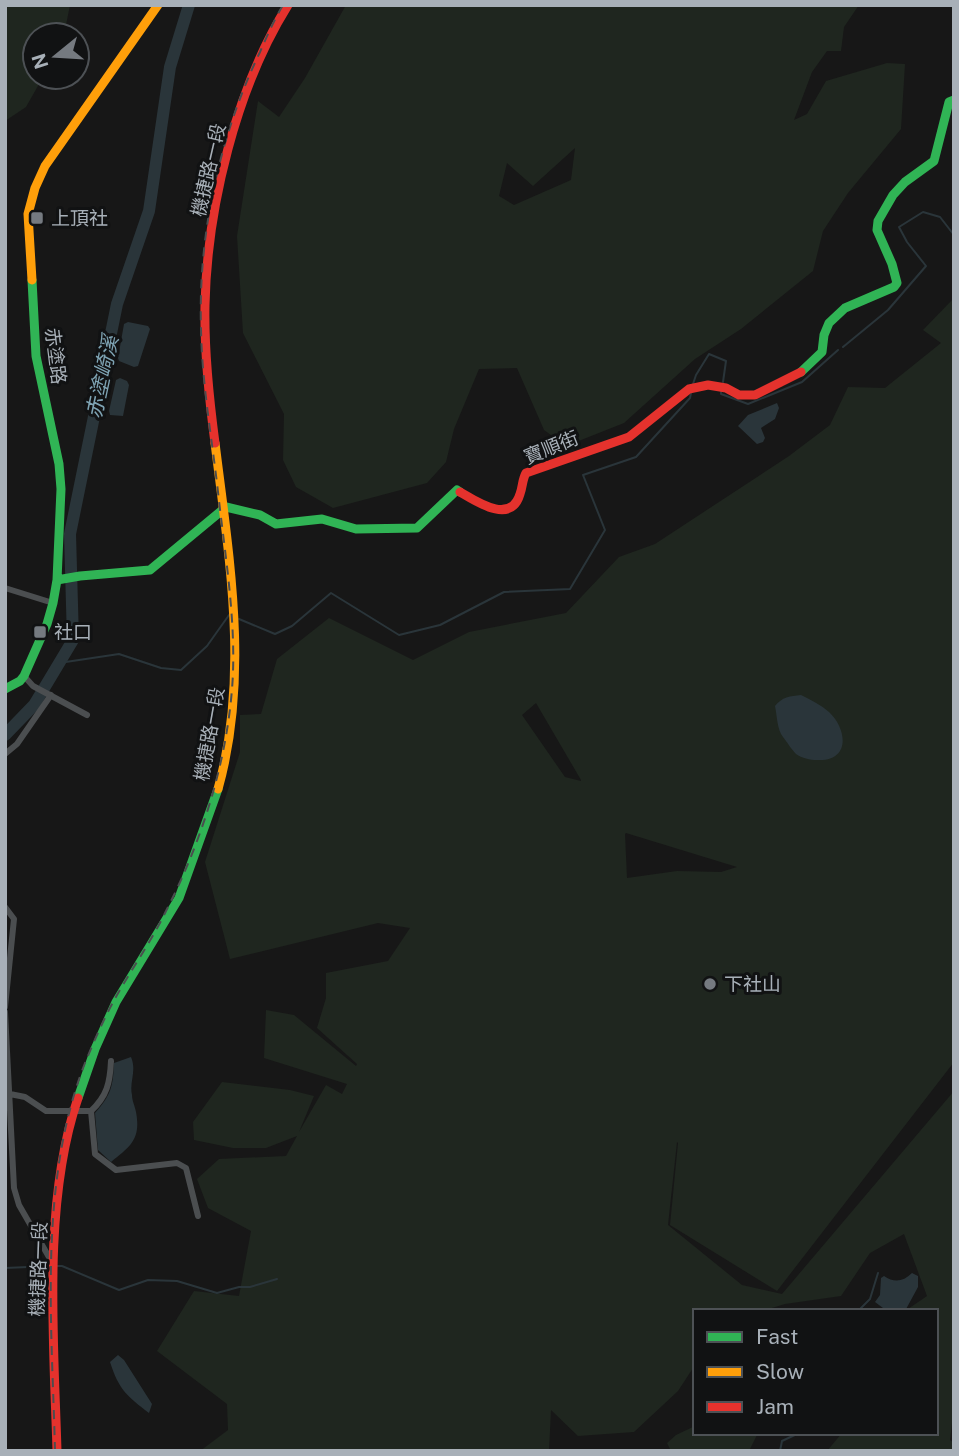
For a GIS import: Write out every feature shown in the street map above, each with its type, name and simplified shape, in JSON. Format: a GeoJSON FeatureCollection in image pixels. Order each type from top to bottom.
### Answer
{"type":"FeatureCollection","features":[{"type":"Feature","properties":{"kind":"street","name":"赤塗路"},"geometry":{"type":"LineString","coordinates":[[24,676],[47,624],[60,579],[61,489],[59,464],[36,356],[28,214],[45,166],[158,5]]}},
{"type":"Feature","properties":{"kind":"street","name":"機捷路一段"},"geometry":{"type":"LineString","coordinates":[[57,1451],[54,1266],[65,1148],[91,1059],[119,997],[180,897],[213,809],[230,736],[236,677],[235,617],[208,378],[205,281],[214,210],[233,134],[253,72],[288,5]]}},
{"type":"Feature","properties":{"kind":"street","name":"寶順街"},"geometry":{"type":"LineString","coordinates":[[224,508],[260,515],[275,524],[322,519],[356,529],[417,528],[457,490],[493,510],[505,512],[513,508],[520,495],[522,478],[526,473],[629,437],[689,388],[708,385],[726,388],[739,395],[755,395],[779,385],[803,371],[822,352],[829,323],[845,309],[894,287],[897,283],[877,230],[878,221],[893,195],[933,161],[949,102],[954,100]]}},
{"type":"Feature","properties":{"kind":"street"},"geometry":{"type":"LineString","coordinates":[[60,579],[107,573],[138,573],[150,569],[224,508]]}},
{"type":"Feature","properties":{"kind":"street"},"geometry":{"type":"LineString","coordinates":[[5,588],[53,603]]}},
{"type":"Feature","properties":{"kind":"street"},"geometry":{"type":"LineString","coordinates":[[5,689],[24,676],[33,687],[87,715]]}},
{"type":"Feature","properties":{"kind":"street"},"geometry":{"type":"LineString","coordinates":[[5,754],[17,744],[50,695]]}},
{"type":"Feature","properties":{"kind":"street"},"geometry":{"type":"LineString","coordinates":[[5,906],[14,919],[5,1009],[14,1188],[19,1205],[54,1266]]}},
{"type":"Feature","properties":{"kind":"street"},"geometry":{"type":"LineString","coordinates":[[10,1094],[25,1097],[46,1111],[91,1111],[103,1100],[110,1082],[111,1061]]}},
{"type":"Feature","properties":{"kind":"street"},"geometry":{"type":"LineString","coordinates":[[91,1111],[95,1154],[116,1170],[177,1163],[186,1168],[198,1216]]}},
{"type":"Feature","properties":{"kind":"shaded area"},"geometry":{"type":"Polygon","coordinates":[[[5,5],[70,5],[67,21],[21,21],[21,91],[35,91],[26,107],[5,121],[5,5]]]}},
{"type":"Feature","properties":{"kind":"shaded area"},"geometry":{"type":"Polygon","coordinates":[[[346,5],[859,5],[844,27],[841,51],[827,51],[812,72],[794,120],[807,114],[826,81],[887,63],[905,64],[901,129],[848,193],[823,231],[813,271],[741,329],[695,359],[624,423],[566,446],[544,430],[517,368],[479,369],[454,429],[446,462],[427,483],[333,508],[296,487],[283,460],[284,414],[243,333],[237,236],[258,101],[279,117],[305,78],[346,5]],[[575,148],[533,186],[507,163],[499,196],[514,205],[571,180],[575,148]]]}},
{"type":"Feature","properties":{"kind":"shaded area"},"geometry":{"type":"Polygon","coordinates":[[[954,298],[954,1062],[777,1291],[670,1225],[677,1142],[668,1225],[742,1285],[782,1294],[954,1091],[954,1407],[950,1440],[954,1443],[954,1451],[827,1451],[840,1435],[938,1435],[938,1309],[908,1309],[927,1296],[904,1234],[870,1253],[841,1296],[769,1309],[693,1309],[693,1368],[678,1391],[634,1432],[578,1436],[551,1410],[549,1451],[200,1451],[228,1430],[227,1404],[157,1351],[194,1291],[239,1296],[251,1231],[208,1208],[197,1179],[219,1159],[286,1156],[297,1136],[266,1148],[233,1148],[194,1140],[193,1122],[222,1082],[290,1090],[314,1096],[299,1132],[326,1085],[342,1094],[347,1084],[264,1058],[266,1010],[294,1015],[356,1066],[357,1064],[317,1028],[326,998],[326,973],[388,961],[410,928],[378,923],[230,959],[205,862],[240,752],[240,715],[261,714],[277,659],[329,618],[413,660],[469,632],[566,613],[619,557],[655,544],[789,456],[830,425],[848,387],[885,388],[941,343],[923,330],[954,298]],[[536,703],[522,715],[565,777],[581,780],[536,703]],[[626,833],[627,878],[677,871],[721,872],[737,867],[626,833]]]}},
{"type":"Feature","properties":{"kind":"shaded area"},"geometry":{"type":"Polygon","coordinates":[[[128,322],[148,326],[150,329],[138,366],[134,367],[119,361],[118,358],[124,324],[128,322]]]}},
{"type":"Feature","properties":{"kind":"shaded area"},"geometry":{"type":"Polygon","coordinates":[[[120,378],[129,385],[123,416],[110,415],[116,380],[120,378]]]}},
{"type":"Feature","properties":{"kind":"shaded area"},"geometry":{"type":"Polygon","coordinates":[[[777,403],[779,408],[775,419],[761,428],[765,438],[757,444],[738,426],[748,415],[777,403]]]}},
{"type":"Feature","properties":{"kind":"shaded area"},"geometry":{"type":"Polygon","coordinates":[[[801,695],[823,707],[840,727],[842,744],[835,756],[817,760],[801,757],[781,734],[775,706],[786,698],[801,695]]]}},
{"type":"Feature","properties":{"kind":"shaded area"},"geometry":{"type":"Polygon","coordinates":[[[131,1057],[131,1090],[137,1121],[136,1135],[129,1146],[111,1162],[98,1150],[95,1113],[110,1090],[114,1063],[131,1057]]]}},
{"type":"Feature","properties":{"kind":"shaded area"},"geometry":{"type":"Polygon","coordinates":[[[912,1273],[918,1276],[918,1287],[906,1309],[884,1309],[875,1302],[880,1295],[881,1278],[905,1278],[912,1273]]]}},
{"type":"Feature","properties":{"kind":"shaded area"},"geometry":{"type":"Polygon","coordinates":[[[118,1355],[152,1404],[149,1413],[120,1386],[110,1362],[118,1355]]]}},
{"type":"Feature","properties":{"kind":"shaded area"},"geometry":{"type":"Polygon","coordinates":[[[693,1427],[693,1435],[757,1435],[749,1451],[671,1451],[667,1443],[693,1427]]]}},
{"type":"Feature","properties":{"kind":"waterway","name":"赤塗崎溪"},"geometry":{"type":"LineString","coordinates":[[5,735],[34,705],[73,640],[70,534],[117,304],[149,211],[170,67],[189,5]]}},
{"type":"Feature","properties":{"kind":"waterway"},"geometry":{"type":"LineString","coordinates":[[843,347],[888,310],[926,266],[899,227],[923,212],[940,217],[954,235]]}},
{"type":"Feature","properties":{"kind":"waterway"},"geometry":{"type":"LineString","coordinates":[[721,391],[721,394],[748,404],[802,382],[838,350]]}},
{"type":"Feature","properties":{"kind":"waterway"},"geometry":{"type":"LineString","coordinates":[[693,384],[709,354],[726,361],[723,382]]}},
{"type":"Feature","properties":{"kind":"waterway"},"geometry":{"type":"LineString","coordinates":[[239,619],[275,634],[292,626],[331,593],[399,635],[440,625],[504,592],[570,589],[605,530],[583,475],[636,457],[690,398],[691,393]]}},
{"type":"Feature","properties":{"kind":"waterway"},"geometry":{"type":"LineString","coordinates":[[59,663],[119,654],[161,668],[181,670],[207,646],[230,615]]}},
{"type":"Feature","properties":{"kind":"waterway"},"geometry":{"type":"LineString","coordinates":[[5,1268],[51,1266]]}},
{"type":"Feature","properties":{"kind":"waterway"},"geometry":{"type":"LineString","coordinates":[[57,1266],[119,1290],[148,1280],[177,1281],[217,1293],[277,1279]]}},
{"type":"Feature","properties":{"kind":"waterway"},"geometry":{"type":"LineString","coordinates":[[860,1309],[870,1299],[878,1273]]}},
{"type":"Feature","properties":{"kind":"waterway"},"geometry":{"type":"LineString","coordinates":[[780,1451],[782,1441],[795,1435]]}},
{"type":"Feature","properties":{"kind":"railway"},"geometry":{"type":"LineString","coordinates":[[55,1451],[51,1254],[60,1156],[70,1109],[85,1063],[104,1020],[161,922],[201,831],[218,775],[229,718],[233,666],[232,619],[203,372],[203,258],[214,187],[233,118],[283,5]]}},
{"type":"Feature","properties":{"kind":"traffic: fast"},"geometry":{"type":"LineString","coordinates":[[801,372],[822,352],[829,323],[845,308],[894,287],[897,283],[877,230],[878,221],[893,195],[905,182],[934,161],[949,102],[954,100]]}},
{"type":"Feature","properties":{"kind":"traffic: fast"},"geometry":{"type":"LineString","coordinates":[[5,689],[24,676],[47,624],[57,580],[61,489],[59,464],[36,356],[32,280]]}},
{"type":"Feature","properties":{"kind":"traffic: fast"},"geometry":{"type":"LineString","coordinates":[[57,580],[150,570],[226,507],[260,515],[276,524],[322,519],[356,529],[417,528],[457,490],[460,492]]}},
{"type":"Feature","properties":{"kind":"traffic: fast"},"geometry":{"type":"LineString","coordinates":[[78,1098],[95,1049],[116,1002],[179,898],[218,789]]}},
{"type":"Feature","properties":{"kind":"traffic: slow"},"geometry":{"type":"LineString","coordinates":[[32,280],[28,214],[45,166],[158,5]]}},
{"type":"Feature","properties":{"kind":"traffic: slow"},"geometry":{"type":"LineString","coordinates":[[215,443],[231,573],[235,660],[228,746],[218,789]]}},
{"type":"Feature","properties":{"kind":"traffic: jam"},"geometry":{"type":"LineString","coordinates":[[215,443],[207,374],[205,322],[211,229],[218,189],[239,111],[253,73],[288,5]]}},
{"type":"Feature","properties":{"kind":"traffic: jam"},"geometry":{"type":"LineString","coordinates":[[460,492],[493,508],[509,508],[516,503],[526,473],[629,437],[689,389],[708,385],[726,388],[739,395],[755,395],[801,372]]}},
{"type":"Feature","properties":{"kind":"traffic: jam"},"geometry":{"type":"LineString","coordinates":[[57,1451],[53,1319],[55,1227],[59,1182],[78,1098]]}},
{"type":"Feature","properties":{"kind":"place","name":"上頂社"},"geometry":{"type":"Point","coordinates":[37,218]}},
{"type":"Feature","properties":{"kind":"place","name":"社口"},"geometry":{"type":"Point","coordinates":[40,632]}},
{"type":"Feature","properties":{"kind":"place","name":"下社山"},"geometry":{"type":"Point","coordinates":[710,984]}}]}
